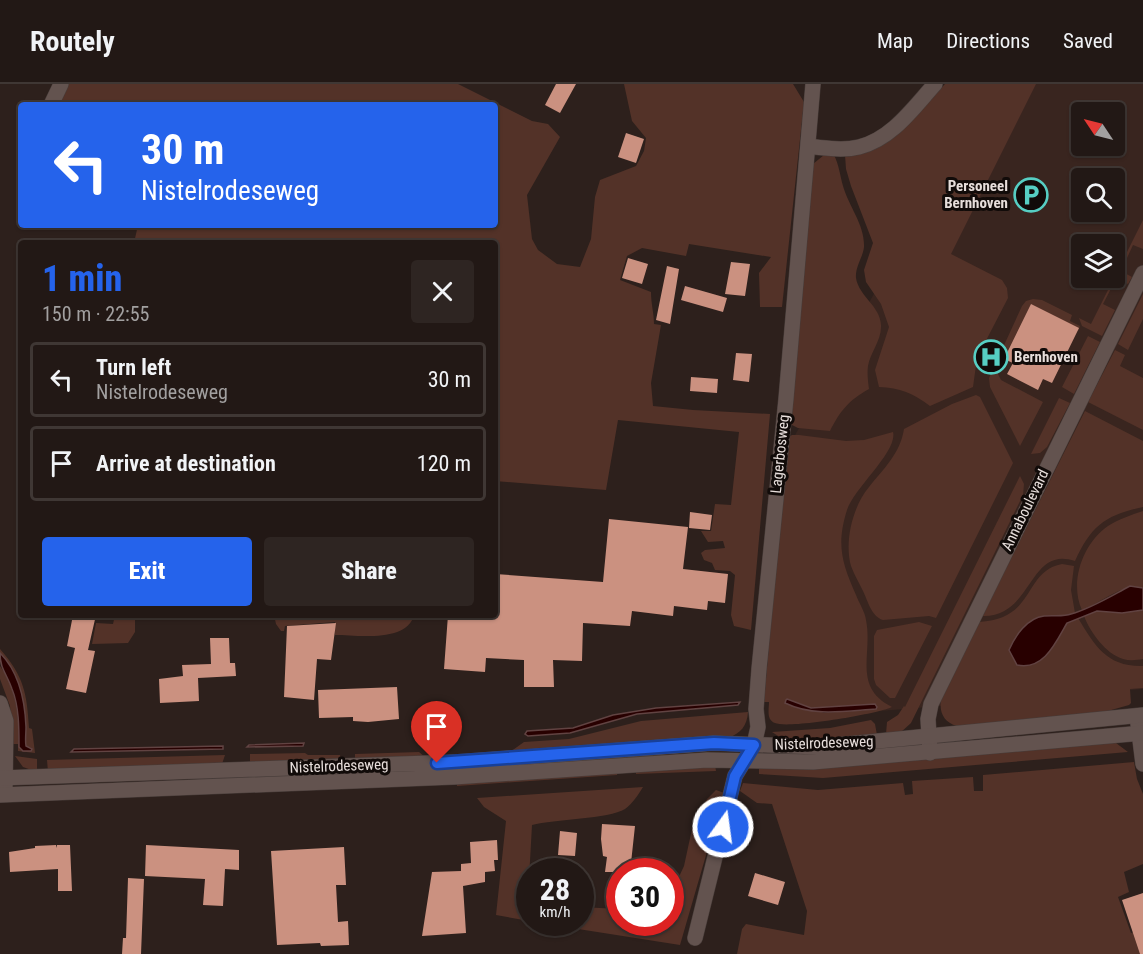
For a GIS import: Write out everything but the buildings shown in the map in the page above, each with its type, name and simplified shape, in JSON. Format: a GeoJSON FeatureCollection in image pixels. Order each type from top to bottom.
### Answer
{"type":"FeatureCollection","features":[{"type":"Feature","properties":{"kind":"street"},"geometry":{"type":"LineString","coordinates":[[52,102],[61,84]]}},
{"type":"Feature","properties":{"kind":"street","name":"Lagerbosweg"},"geometry":{"type":"LineString","coordinates":[[746,760],[754,745],[758,727],[756,709],[759,669],[786,399],[813,84]]}},
{"type":"Feature","properties":{"kind":"street"},"geometry":{"type":"LineString","coordinates":[[807,146],[859,147],[885,134],[900,123],[935,84]]}},
{"type":"Feature","properties":{"kind":"street","name":"Annaboulevard"},"geometry":{"type":"LineString","coordinates":[[930,753],[928,735],[931,704],[1143,273]]}},
{"type":"Feature","properties":{"kind":"street"},"geometry":{"type":"LineString","coordinates":[[0,703],[6,721],[2,794]]}},
{"type":"Feature","properties":{"kind":"street"},"geometry":{"type":"LineString","coordinates":[[1140,716],[1143,764]]}},
{"type":"Feature","properties":{"kind":"street","name":"Nistelrodeseweg"},"geometry":{"type":"LineString","coordinates":[[3,778],[458,762],[714,743],[817,747],[1140,716]]}},
{"type":"Feature","properties":{"kind":"street","name":"Nistelrodeseweg"},"geometry":{"type":"LineString","coordinates":[[2,794],[454,777],[706,760],[813,762],[1141,733]]}},
{"type":"Feature","properties":{"kind":"street"},"geometry":{"type":"LineString","coordinates":[[695,938],[735,776],[746,760]]}},
{"type":"Feature","properties":{"kind":"shaded area"},"geometry":{"type":"Polygon","coordinates":[[[66,84],[458,84],[494,102],[58,102],[66,84]]]}},
{"type":"Feature","properties":{"kind":"shaded area"},"geometry":{"type":"Polygon","coordinates":[[[624,84],[793,84],[804,102],[782,307],[760,307],[759,273],[771,257],[689,244],[686,256],[642,248],[627,256],[620,280],[651,292],[654,324],[661,325],[651,383],[653,406],[770,414],[751,630],[734,626],[731,615],[735,575],[730,571],[715,570],[712,563],[704,560],[701,553],[705,550],[725,548],[723,541],[708,542],[701,531],[711,531],[715,504],[731,505],[739,432],[618,420],[606,490],[498,481],[498,240],[135,240],[137,228],[498,228],[498,104],[532,121],[548,124],[560,137],[527,195],[532,239],[538,250],[557,264],[580,267],[591,239],[595,197],[600,180],[636,166],[644,151],[646,138],[632,121],[624,84]]]}},
{"type":"Feature","properties":{"kind":"shaded area"},"geometry":{"type":"Polygon","coordinates":[[[945,84],[1036,84],[951,254],[1002,280],[1007,288],[1008,298],[977,358],[973,387],[930,406],[906,392],[879,387],[875,370],[889,327],[881,304],[866,282],[864,270],[873,243],[851,186],[845,155],[903,129],[945,84]]]}},
{"type":"Feature","properties":{"kind":"shaded area","name":"Bernhoven"},"geometry":{"type":"Polygon","coordinates":[[[991,84],[1143,84],[1143,689],[784,719],[794,437],[991,84]]]}},
{"type":"Feature","properties":{"kind":"shaded area"},"geometry":{"type":"Polygon","coordinates":[[[824,155],[834,155],[843,186],[862,231],[864,247],[856,278],[861,291],[878,314],[881,327],[868,366],[869,389],[846,407],[830,431],[798,428],[788,423],[813,164],[824,155]]]}},
{"type":"Feature","properties":{"kind":"shaded area"},"geometry":{"type":"Polygon","coordinates":[[[1143,220],[1143,249],[1133,245],[1125,262],[1125,256],[1143,220]]]}},
{"type":"Feature","properties":{"kind":"shaded area"},"geometry":{"type":"Polygon","coordinates":[[[1125,273],[1132,277],[1128,284],[1125,283],[1125,273]]]}},
{"type":"Feature","properties":{"kind":"shaded area"},"geometry":{"type":"Polygon","coordinates":[[[1109,288],[1111,288],[1103,304],[1115,310],[1102,336],[1082,326],[1079,318],[1091,324],[1109,288]]]}},
{"type":"Feature","properties":{"kind":"shaded area"},"geometry":{"type":"Polygon","coordinates":[[[1143,294],[1143,319],[1128,350],[1118,344],[1143,294]]]}},
{"type":"Feature","properties":{"kind":"shaded area"},"geometry":{"type":"Polygon","coordinates":[[[1042,300],[1072,315],[1070,321],[1080,326],[1078,331],[1033,309],[1008,361],[1002,358],[1001,360],[1004,362],[997,372],[1001,380],[1043,402],[1020,446],[990,387],[989,378],[1022,306],[1026,301],[1042,300]]]}},
{"type":"Feature","properties":{"kind":"shaded area"},"geometry":{"type":"Polygon","coordinates":[[[1088,336],[1100,342],[1074,394],[1062,387],[1088,336]]]}},
{"type":"Feature","properties":{"kind":"shaded area"},"geometry":{"type":"Polygon","coordinates":[[[1115,350],[1125,355],[1120,366],[1143,378],[1143,430],[1088,402],[1115,350]]]}},
{"type":"Feature","properties":{"kind":"shaded area"},"geometry":{"type":"Polygon","coordinates":[[[976,395],[980,397],[1013,463],[936,618],[929,616],[883,620],[873,612],[851,566],[849,535],[858,504],[895,453],[904,429],[952,404],[976,395]]]}},
{"type":"Feature","properties":{"kind":"shaded area"},"geometry":{"type":"Polygon","coordinates":[[[1059,398],[1070,403],[1047,447],[1040,453],[1031,454],[1059,398]]]}},
{"type":"Feature","properties":{"kind":"shaded area"},"geometry":{"type":"Polygon","coordinates":[[[1085,411],[1143,441],[1143,507],[1109,518],[1087,539],[1075,561],[1060,559],[1048,563],[1011,606],[999,614],[982,616],[1085,411]]]}},
{"type":"Feature","properties":{"kind":"shaded area"},"geometry":{"type":"Polygon","coordinates":[[[893,432],[893,440],[889,449],[851,501],[847,510],[842,534],[842,554],[847,573],[865,617],[868,680],[872,690],[880,699],[892,707],[833,720],[797,724],[775,723],[769,717],[769,702],[764,702],[787,438],[799,435],[846,441],[864,440],[893,432]],[[786,700],[824,713],[876,709],[877,707],[811,708],[786,700]]]}},
{"type":"Feature","properties":{"kind":"shaded area"},"geometry":{"type":"Polygon","coordinates":[[[1020,476],[1024,484],[1023,495],[911,723],[900,733],[886,734],[887,722],[905,707],[1020,476]]]}},
{"type":"Feature","properties":{"kind":"shaded area"},"geometry":{"type":"Polygon","coordinates":[[[1143,511],[1143,588],[1120,590],[1082,610],[1077,587],[1085,553],[1099,533],[1108,526],[1143,511]]]}},
{"type":"Feature","properties":{"kind":"shaded area"},"geometry":{"type":"Polygon","coordinates":[[[1062,564],[1074,566],[1071,590],[1075,613],[1069,615],[1067,623],[1078,618],[1097,646],[1111,659],[1120,663],[1143,666],[1143,688],[1130,689],[1131,703],[1129,705],[1090,716],[957,726],[949,722],[942,713],[941,699],[979,622],[998,619],[1011,613],[1040,576],[1049,569],[1062,564]]]}},
{"type":"Feature","properties":{"kind":"shaded area"},"geometry":{"type":"Polygon","coordinates":[[[1130,586],[1143,588],[1143,610],[1122,613],[1097,611],[1067,623],[1042,659],[1035,664],[1017,665],[1009,650],[1018,634],[1032,620],[1038,617],[1065,615],[1079,611],[1130,586]]]}},
{"type":"Feature","properties":{"kind":"shaded area"},"geometry":{"type":"Polygon","coordinates":[[[1143,610],[1143,659],[1136,660],[1123,659],[1105,647],[1094,635],[1084,616],[1097,611],[1122,613],[1143,610]]]}},
{"type":"Feature","properties":{"kind":"shaded area"},"geometry":{"type":"Polygon","coordinates":[[[114,618],[135,618],[135,632],[128,643],[92,644],[96,623],[113,624],[114,618]]]}},
{"type":"Feature","properties":{"kind":"shaded area"},"geometry":{"type":"Polygon","coordinates":[[[275,618],[412,618],[402,630],[380,636],[335,635],[335,622],[285,626],[284,631],[281,631],[275,618]]]}},
{"type":"Feature","properties":{"kind":"shaded area"},"geometry":{"type":"Polygon","coordinates":[[[919,622],[932,626],[895,698],[890,698],[876,685],[874,679],[874,636],[877,630],[919,622]]]}},
{"type":"Feature","properties":{"kind":"shaded area"},"geometry":{"type":"Polygon","coordinates":[[[0,649],[14,668],[23,686],[35,753],[18,751],[18,744],[12,744],[10,706],[0,679],[0,666],[13,694],[19,747],[31,748],[26,746],[26,726],[18,681],[0,653],[0,649]]]}},
{"type":"Feature","properties":{"kind":"shaded area"},"geometry":{"type":"Polygon","coordinates":[[[0,653],[12,669],[20,687],[25,717],[26,746],[32,749],[31,751],[23,751],[19,747],[16,703],[2,667],[0,653]]]}},
{"type":"Feature","properties":{"kind":"shaded area"},"geometry":{"type":"Polygon","coordinates":[[[787,699],[811,708],[875,704],[877,707],[876,709],[853,711],[818,712],[785,703],[787,699]]]}},
{"type":"Feature","properties":{"kind":"shaded area"},"geometry":{"type":"Polygon","coordinates":[[[740,702],[738,705],[637,714],[570,733],[528,736],[525,734],[527,731],[573,728],[613,715],[656,708],[740,702]]]}},
{"type":"Feature","properties":{"kind":"shaded area"},"geometry":{"type":"Polygon","coordinates":[[[748,712],[743,728],[728,738],[510,752],[524,742],[569,739],[641,721],[748,712]]]}},
{"type":"Feature","properties":{"kind":"shaded area"},"geometry":{"type":"Polygon","coordinates":[[[871,720],[875,724],[877,735],[796,743],[784,740],[772,732],[830,728],[871,720]]]}},
{"type":"Feature","properties":{"kind":"shaded area"},"geometry":{"type":"Polygon","coordinates":[[[304,743],[303,746],[247,747],[249,745],[304,743]]]}},
{"type":"Feature","properties":{"kind":"shaded area"},"geometry":{"type":"Polygon","coordinates":[[[1116,743],[1128,752],[823,778],[759,774],[759,767],[1116,743]]]}},
{"type":"Feature","properties":{"kind":"shaded area"},"geometry":{"type":"Polygon","coordinates":[[[223,746],[223,749],[71,752],[74,749],[223,746]]]}},
{"type":"Feature","properties":{"kind":"shaded area"},"geometry":{"type":"Polygon","coordinates":[[[419,752],[425,757],[355,759],[355,754],[419,752]]]}},
{"type":"Feature","properties":{"kind":"shaded area"},"geometry":{"type":"Polygon","coordinates":[[[305,753],[308,755],[340,755],[341,759],[250,763],[250,754],[305,753]]]}},
{"type":"Feature","properties":{"kind":"shaded area"},"geometry":{"type":"Polygon","coordinates":[[[225,755],[222,764],[48,772],[47,760],[225,755]]]}},
{"type":"Feature","properties":{"kind":"shaded area"},"geometry":{"type":"Polygon","coordinates":[[[15,756],[37,759],[37,772],[23,767],[15,756]]]}},
{"type":"Feature","properties":{"kind":"shaded area"},"geometry":{"type":"Polygon","coordinates":[[[1134,762],[1143,794],[1143,864],[1124,872],[1129,892],[1118,897],[1131,933],[1143,929],[1143,954],[737,954],[742,929],[746,924],[804,935],[807,911],[772,804],[757,803],[740,791],[743,783],[818,790],[903,783],[905,795],[913,794],[912,781],[973,777],[974,791],[983,791],[983,775],[1134,762]]]}},
{"type":"Feature","properties":{"kind":"shaded area"},"geometry":{"type":"Polygon","coordinates":[[[715,765],[716,771],[636,774],[636,769],[715,765]]]}},
{"type":"Feature","properties":{"kind":"shaded area"},"geometry":{"type":"Polygon","coordinates":[[[617,771],[617,775],[457,786],[457,782],[617,771]]]}},
{"type":"Feature","properties":{"kind":"shaded area"},"geometry":{"type":"Polygon","coordinates":[[[643,787],[625,809],[617,812],[532,825],[530,858],[516,858],[516,919],[496,915],[506,821],[484,807],[477,798],[643,787]]]}},
{"type":"Feature","properties":{"kind":"shaded area"},"geometry":{"type":"Polygon","coordinates":[[[716,790],[724,793],[684,931],[684,866],[692,829],[707,799],[716,790]]]}},
{"type":"Feature","properties":{"kind":"shaded area"},"geometry":{"type":"Polygon","coordinates":[[[594,908],[606,908],[606,933],[594,931],[594,908]]]}},
{"type":"Feature","properties":{"kind":"shaded area"},"geometry":{"type":"Polygon","coordinates":[[[623,936],[683,936],[680,945],[623,936]]]}},
{"type":"Feature","properties":{"kind":"place","name":"Personeel Bernhoven"},"geometry":{"type":"Point","coordinates":[1031,195]}},
{"type":"Feature","properties":{"kind":"place","name":"Bernhoven"},"geometry":{"type":"Point","coordinates":[991,357]}},
{"type":"Feature","properties":{"kind":"route"},"geometry":{"type":"LineString","coordinates":[[437,763],[714,743],[754,745],[735,776],[723,827]]}}]}
